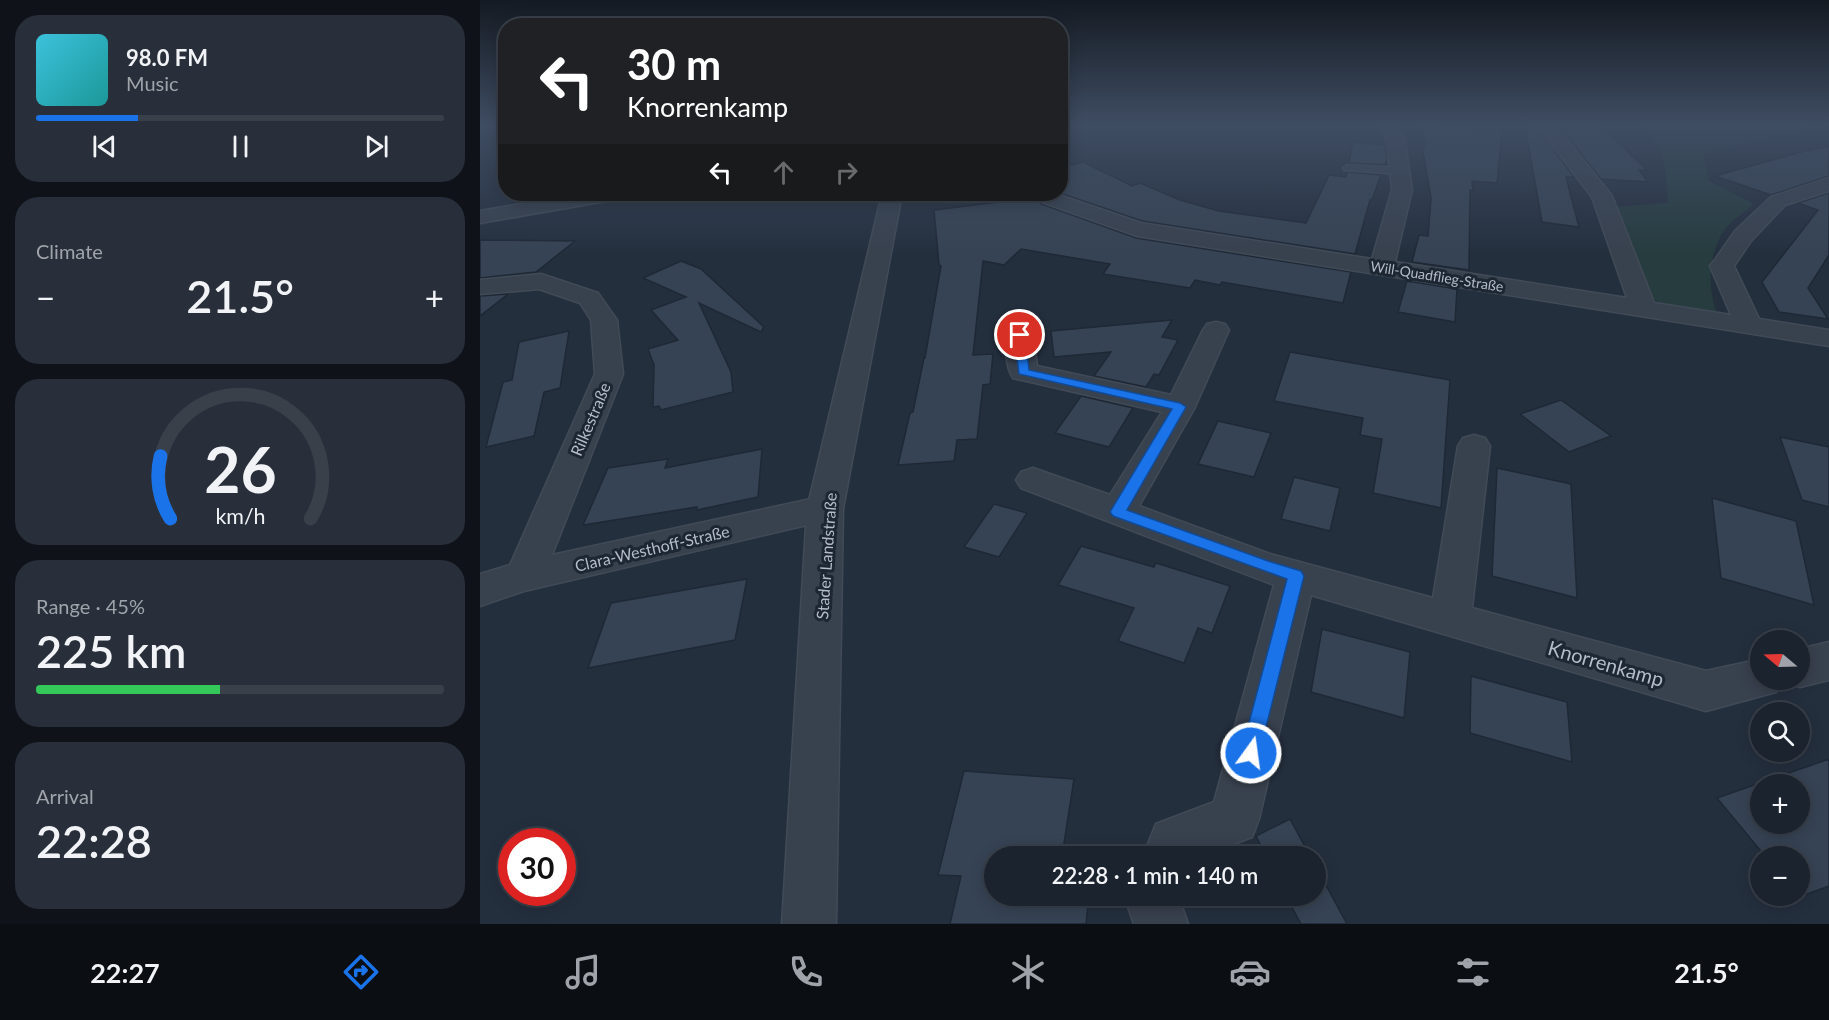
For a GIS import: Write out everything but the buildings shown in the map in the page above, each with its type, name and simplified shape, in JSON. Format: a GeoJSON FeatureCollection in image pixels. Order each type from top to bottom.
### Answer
{"type":"FeatureCollection","features":[{"type":"Feature","properties":{"kind":"street"},"geometry":{"type":"LineString","coordinates":[[1581,169],[1602,196],[1643,308]]}},
{"type":"Feature","properties":{"kind":"street"},"geometry":{"type":"LineString","coordinates":[[1382,267],[1402,190],[1400,171]]}},
{"type":"Feature","properties":{"kind":"street"},"geometry":{"type":"LineString","coordinates":[[1749,325],[1722,266],[1743,236],[1778,201],[1826,186]]}},
{"type":"Feature","properties":{"kind":"street"},"geometry":{"type":"LineString","coordinates":[[480,217],[572,201]]}},
{"type":"Feature","properties":{"kind":"street","name":"Stader Landstraße"},"geometry":{"type":"LineString","coordinates":[[809,924],[825,509],[891,201]]}},
{"type":"Feature","properties":{"kind":"street","name":"Will-Quadflieg-Straße"},"geometry":{"type":"LineString","coordinates":[[1058,201],[1137,229],[1829,338]]}},
{"type":"Feature","properties":{"kind":"street","name":"Rilkestraße"},"geometry":{"type":"LineString","coordinates":[[480,287],[541,281],[590,298],[604,320],[609,374],[524,576]]}},
{"type":"Feature","properties":{"kind":"street"},"geometry":{"type":"LineString","coordinates":[[1118,512],[1180,407],[1216,330]]}},
{"type":"Feature","properties":{"kind":"street"},"geometry":{"type":"LineString","coordinates":[[1020,335],[1023,372],[1180,407]]}},
{"type":"Feature","properties":{"kind":"street"},"geometry":{"type":"LineString","coordinates":[[1450,619],[1474,446]]}},
{"type":"Feature","properties":{"kind":"street","name":"Knorrenkamp"},"geometry":{"type":"LineString","coordinates":[[1033,480],[1265,567],[1706,692],[1750,681]]}},
{"type":"Feature","properties":{"kind":"street","name":"Clara-Westhoff-Straße"},"geometry":{"type":"LineString","coordinates":[[480,590],[524,576],[825,509]]}},
{"type":"Feature","properties":{"kind":"street"},"geometry":{"type":"LineString","coordinates":[[1173,846],[1174,842],[1234,819],[1296,576]]}},
{"type":"Feature","properties":{"kind":"street"},"geometry":{"type":"LineString","coordinates":[[1810,665],[1829,660]]}},
{"type":"Feature","properties":{"kind":"street"},"geometry":{"type":"LineString","coordinates":[[1155,906],[1161,924]]}},
{"type":"Feature","properties":{"kind":"lane"},"geometry":{"type":"LineString","coordinates":[[1367,169],[1400,171]]}},
{"type":"Feature","properties":{"kind":"green space"},"geometry":{"type":"Polygon","coordinates":[[[1706,169],[1709,181],[1754,204],[1725,229],[1716,248],[1711,269],[1711,291],[1716,311],[1708,313],[1661,305],[1642,289],[1616,207],[1668,203],[1665,170],[1706,169]]]}},
{"type":"Feature","properties":{"kind":"route"},"geometry":{"type":"LineString","coordinates":[[1020,335],[1023,372],[1180,407],[1118,512],[1265,567],[1296,576],[1251,753]]}}]}
